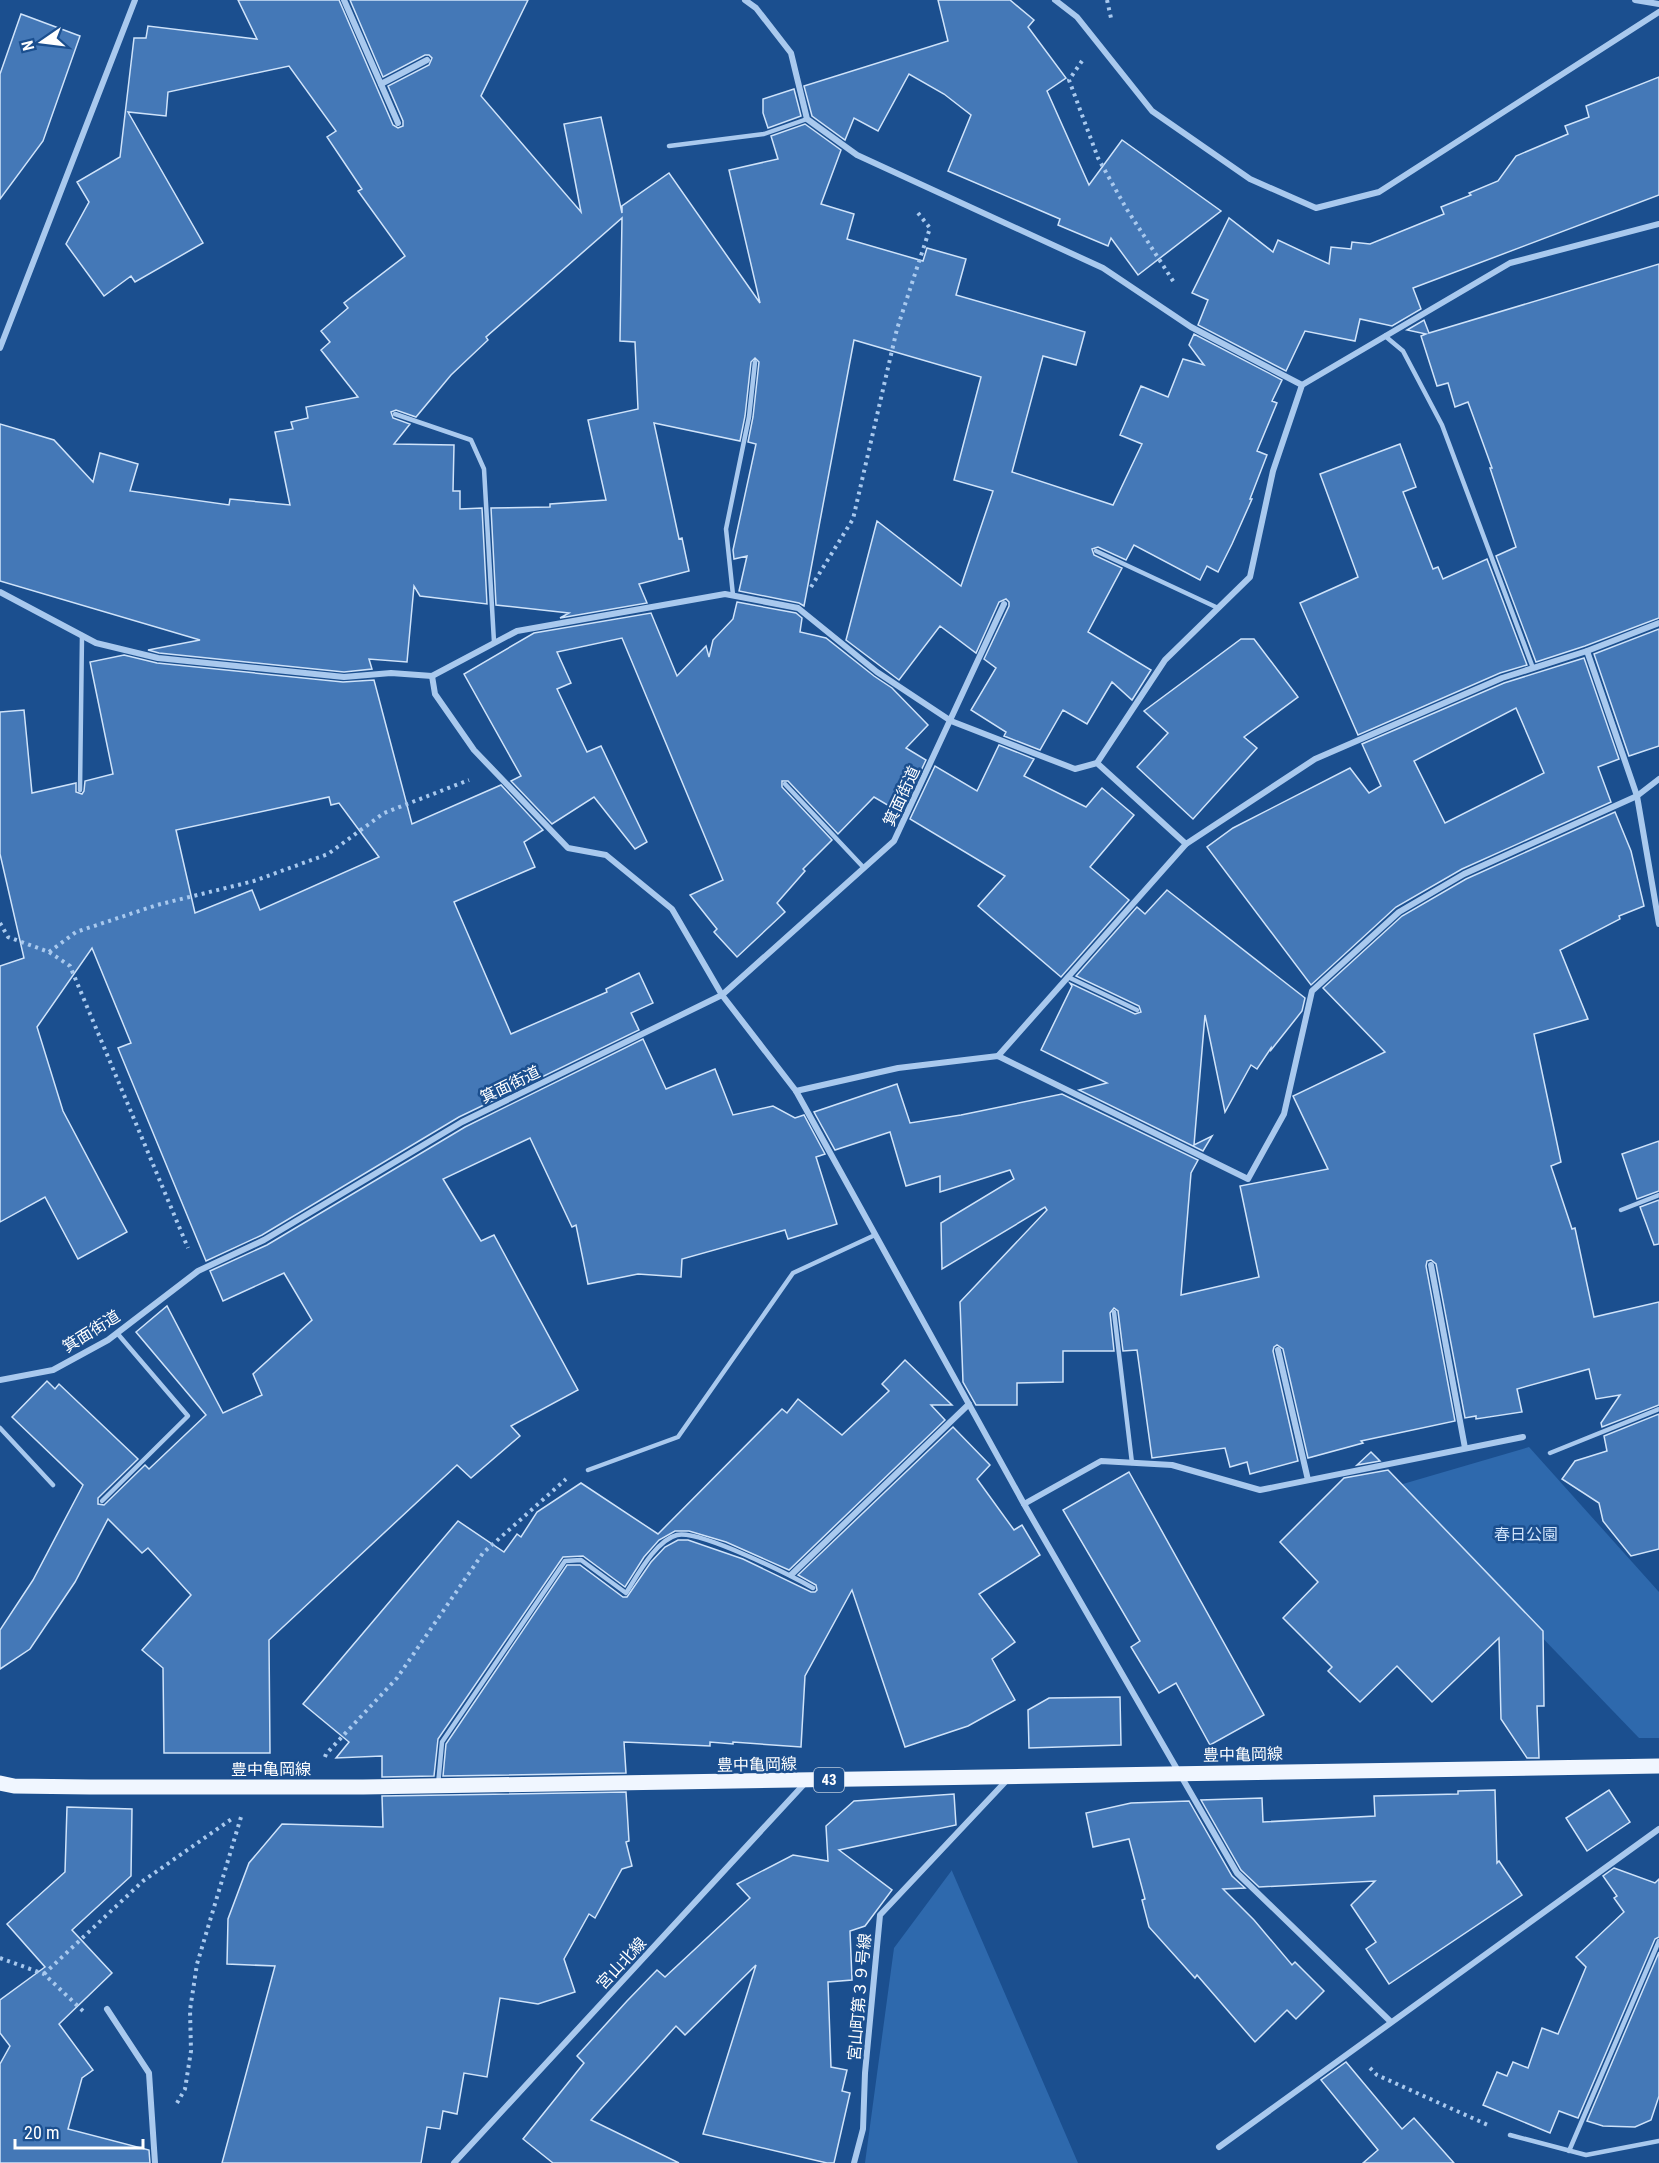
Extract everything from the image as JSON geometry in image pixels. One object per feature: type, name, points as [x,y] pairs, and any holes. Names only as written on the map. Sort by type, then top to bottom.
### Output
[{"type":"main road","name":"豊中亀岡線","points":[[0,1783],[14,1786],[90,1787],[322,1787],[1659,1766]]},
{"type":"street","points":[[0,348],[135,0]]},
{"type":"street","points":[[344,0],[398,123]]},
{"type":"street","points":[[745,0],[756,8],[791,53],[807,119],[857,155],[1103,268],[1191,327],[1302,384]]},
{"type":"street","points":[[1055,0],[1077,17],[1152,111],[1250,178],[1316,208],[1379,192],[1659,12]]},
{"type":"street","points":[[1635,0],[1659,4]]},
{"type":"street","points":[[381,84],[427,60]]},
{"type":"street","points":[[0,592],[96,643],[158,658],[344,677],[392,673],[432,676],[517,631],[724,594],[733,595],[798,608],[877,672],[951,720],[1075,769],[1097,763],[1165,660],[1250,577],[1273,471],[1302,384],[1510,263],[1659,224]]},
{"type":"street","name":"箕面街道","points":[[0,1380],[53,1370],[108,1340],[198,1271],[264,1240],[462,1122],[722,995],[894,841],[1004,604]]},
{"type":"street","points":[[998,1056],[1186,844],[1315,759],[1502,678],[1587,651],[1659,623]]},
{"type":"street","points":[[1587,651],[1637,796],[1659,924]]},
{"type":"street","points":[[432,676],[435,694],[474,750],[568,848],[606,855],[672,909],[722,995],[796,1091],[1024,1503],[1237,1873],[1391,2022]]},
{"type":"street","points":[[1097,763],[1186,844]]},
{"type":"street","points":[[796,1091],[898,1068],[998,1056],[1248,1179],[1284,1114],[1312,991],[1399,912],[1464,874],[1637,796],[1659,779]]},
{"type":"street","points":[[1431,1265],[1465,1448]]},
{"type":"street","points":[[1278,1350],[1308,1480]]},
{"type":"street","points":[[791,1575],[969,1404]]},
{"type":"street","points":[[1024,1503],[1101,1461],[1172,1465],[1260,1490],[1523,1437]]},
{"type":"street","name":"宮山町第３９号線","points":[[854,2163],[863,2128],[865,2073],[880,1916],[1011,1777]]},
{"type":"street","name":"宮山北線","points":[[454,2163],[807,1781]]},
{"type":"street","points":[[1219,2147],[1659,1828]]},
{"type":"street","points":[[107,2009],[149,2073],[155,2163]]},
{"type":"lane","points":[[669,146],[764,134],[807,119]]},
{"type":"lane","points":[[1385,336],[1403,351],[1442,425],[1533,668]]},
{"type":"lane","points":[[733,595],[726,530],[749,417],[755,362]]},
{"type":"lane","points":[[395,414],[471,440],[484,469],[494,642]]},
{"type":"lane","points":[[1096,551],[1218,608]]},
{"type":"lane","points":[[80,790],[82,635]]},
{"type":"lane","points":[[785,784],[864,868]]},
{"type":"lane","points":[[1068,977],[1137,1010]]},
{"type":"lane","points":[[1622,1210],[1659,1195]]},
{"type":"lane","points":[[588,1470],[678,1437],[793,1273],[875,1235]]},
{"type":"lane","points":[[1114,1312],[1132,1463]]},
{"type":"lane","points":[[102,1501],[188,1416],[117,1333]]},
{"type":"lane","points":[[1550,1453],[1659,1408]]},
{"type":"lane","points":[[0,1428],[52,1485]]},
{"type":"lane","points":[[438,1785],[442,1742],[565,1561],[581,1560],[626,1593],[656,1548],[677,1535],[702,1538],[791,1575],[813,1588]]},
{"type":"lane","points":[[1569,2151],[1659,1941]]},
{"type":"lane","points":[[1510,2135],[1586,2155],[1659,2141]]},
{"type":"path","points":[[1096,40],[1069,80],[1098,158],[1126,208],[1179,290],[1191,327]]},
{"type":"path","points":[[798,608],[853,519],[897,329],[930,228],[915,209]]},
{"type":"path","points":[[49,952],[76,932],[157,905],[254,881],[328,854],[384,813],[493,770]]},
{"type":"path","points":[[0,922],[8,937],[49,952],[70,966],[198,1271]]},
{"type":"path","points":[[322,1787],[326,1754],[397,1678],[483,1554],[571,1474],[588,1470]]},
{"type":"path","points":[[44,1974],[143,1881],[243,1811],[197,1964],[190,2010],[191,2051],[185,2089],[154,2146]]},
{"type":"path","points":[[0,1958],[44,1974],[82,2011],[107,2009]]},
{"type":"path","points":[[1352,2050],[1377,2075],[1510,2135]]},
{"type":"green space","name":"春日公園","points":[[1529,1447],[1659,1592],[1659,1738],[1639,1738],[1396,1486]]},
{"type":"green space","points":[[952,1870],[1078,2163],[865,2163],[894,1948]]},
{"type":"building","points":[[238,0],[339,0],[393,125],[398,128],[403,126],[403,121],[388,86],[429,65],[432,58],[425,55],[383,77],[350,0],[528,0],[481,96],[581,212],[564,124],[601,117],[622,213],[622,206],[669,173],[760,303],[729,170],[778,159],[771,136],[805,124],[841,150],[821,204],[854,214],[847,239],[923,261],[927,248],[966,259],[956,295],[1085,332],[1076,365],[1043,356],[1012,472],[1113,505],[1142,444],[1120,435],[1141,386],[1168,397],[1183,359],[1204,365],[1189,345],[1194,334],[1282,380],[1272,401],[1277,403],[1257,451],[1267,455],[1250,499],[1252,499],[1218,572],[1207,566],[1200,580],[1134,545],[1126,560],[1098,547],[1092,549],[1094,555],[1122,568],[1088,632],[1151,670],[1132,700],[1112,682],[1087,724],[1063,710],[1040,750],[1004,736],[1006,732],[971,710],[996,668],[984,659],[1009,606],[1006,599],[999,602],[976,653],[940,626],[899,680],[846,640],[877,521],[961,586],[993,491],[954,480],[981,377],[854,340],[804,606],[739,591],[747,556],[734,559],[733,550],[756,444],[748,442],[759,362],[755,358],[751,362],[740,441],[654,423],[679,539],[682,538],[689,571],[639,584],[647,603],[560,618],[569,613],[496,605],[491,508],[550,507],[550,504],[606,500],[588,420],[638,409],[635,342],[620,341],[622,218],[486,337],[488,340],[451,375],[416,417],[396,410],[391,412],[393,418],[410,424],[394,444],[454,445],[453,491],[460,491],[460,509],[482,508],[487,604],[420,596],[414,586],[407,662],[369,659],[372,669],[344,672],[159,653],[148,650],[200,640],[0,581],[0,424],[54,440],[93,482],[100,453],[138,464],[130,491],[229,505],[230,499],[290,505],[275,432],[293,429],[291,422],[308,418],[306,407],[358,397],[321,350],[330,342],[321,331],[348,308],[344,303],[405,256],[358,191],[362,189],[327,137],[336,131],[289,66],[168,92],[166,116],[128,112],[203,243],[135,282],[131,276],[104,296],[66,244],[89,202],[77,182],[120,157],[134,38],[146,38],[148,26],[257,39]]},
{"type":"building","points":[[938,0],[1010,0],[1034,20],[1028,27],[1066,78],[1047,91],[1089,185],[1122,140],[1221,211],[1138,275],[1111,238],[1108,246],[1058,225],[1060,219],[948,171],[971,115],[944,94],[909,74],[878,131],[854,118],[845,140],[812,116],[804,86],[948,41]]},
{"type":"building","points":[[21,14],[80,36],[43,141],[0,199],[0,74]]},
{"type":"building","points":[[1659,77],[1659,195],[1413,288],[1421,309],[1392,326],[1360,319],[1355,341],[1305,331],[1286,371],[1198,325],[1208,300],[1192,293],[1229,218],[1273,252],[1278,240],[1329,264],[1331,247],[1351,249],[1352,242],[1370,244],[1444,214],[1441,207],[1498,181],[1516,156],[1568,134],[1565,126],[1589,117],[1586,106]]},
{"type":"building","points":[[794,89],[801,116],[768,128],[763,113],[763,99]]},
{"type":"building","points":[[1659,264],[1659,618],[1536,662],[1496,556],[1516,547],[1490,468],[1492,468],[1468,402],[1455,407],[1448,383],[1437,386],[1421,336],[1426,334],[1407,330],[1424,320],[1429,333]]},
{"type":"building","points":[[1400,444],[1416,487],[1403,492],[1433,569],[1438,567],[1443,579],[1487,559],[1527,665],[1500,673],[1358,735],[1300,603],[1358,577],[1320,474]]},
{"type":"building","points":[[737,602],[796,613],[802,618],[800,632],[826,638],[892,688],[928,725],[906,748],[926,760],[901,813],[874,797],[838,834],[788,781],[782,781],[782,787],[832,840],[803,869],[805,871],[777,903],[785,912],[737,957],[714,932],[717,929],[690,895],[723,880],[622,638],[557,652],[571,683],[557,689],[587,752],[601,746],[647,842],[635,849],[594,797],[552,824],[511,781],[521,776],[464,674],[534,633],[651,613],[677,676],[706,646],[709,657],[713,640],[733,619]]},
{"type":"building","points":[[1659,629],[1659,746],[1629,756],[1594,654]]},
{"type":"building","points":[[1241,639],[1254,639],[1298,697],[1244,737],[1257,748],[1193,819],[1137,767],[1168,733],[1144,711]]},
{"type":"building","points":[[124,655],[157,663],[343,682],[374,680],[412,824],[501,785],[543,830],[524,842],[535,867],[454,902],[511,1034],[607,992],[606,989],[639,973],[653,1003],[631,1013],[639,1030],[459,1117],[262,1235],[206,1261],[118,1048],[131,1043],[92,948],[37,1027],[63,1111],[127,1232],[78,1259],[45,1197],[0,1222],[0,966],[24,958],[0,854],[0,712],[24,710],[32,793],[76,783],[76,792],[82,794],[85,781],[113,774],[90,662]],"holes":[[[329,797],[331,805],[339,803],[379,857],[260,910],[252,890],[195,913],[176,830]]]},
{"type":"building","points":[[1584,658],[1619,759],[1598,767],[1611,802],[1462,869],[1396,907],[1311,985],[1207,847],[1233,828],[1350,768],[1369,793],[1381,786],[1362,744],[1504,683]],"holes":[[[1516,708],[1544,773],[1445,823],[1414,761]]]},
{"type":"building","points":[[999,745],[1034,759],[1024,776],[1086,807],[1102,788],[1134,815],[1090,867],[1129,900],[1061,977],[978,906],[1005,876],[910,819],[935,766],[977,791]]},
{"type":"building","points":[[1615,812],[1631,851],[1644,906],[1619,916],[1620,919],[1560,950],[1588,1019],[1534,1034],[1561,1162],[1551,1166],[1572,1229],[1575,1228],[1594,1317],[1659,1302],[1659,1405],[1602,1427],[1601,1423],[1620,1395],[1596,1399],[1589,1369],[1517,1389],[1522,1412],[1476,1419],[1476,1416],[1465,1418],[1436,1264],[1431,1260],[1427,1261],[1426,1266],[1455,1421],[1361,1441],[1363,1443],[1308,1458],[1283,1349],[1277,1345],[1273,1351],[1298,1461],[1250,1474],[1247,1462],[1230,1467],[1225,1448],[1152,1458],[1137,1350],[1123,1351],[1118,1311],[1114,1308],[1110,1313],[1114,1351],[1063,1351],[1063,1382],[1017,1383],[1017,1405],[976,1405],[963,1382],[960,1302],[1047,1210],[1045,1207],[942,1269],[941,1223],[1014,1179],[1010,1170],[940,1192],[940,1176],[906,1186],[890,1132],[835,1150],[814,1112],[897,1084],[910,1123],[1062,1094],[1198,1160],[1191,1173],[1181,1295],[1259,1277],[1240,1186],[1328,1169],[1293,1096],[1385,1052],[1323,988],[1402,916],[1466,879]]},
{"type":"building","points":[[1167,890],[1305,998],[1302,1011],[1271,1050],[1271,1048],[1257,1069],[1251,1065],[1225,1112],[1205,1015],[1194,1145],[1212,1136],[1203,1151],[1079,1090],[1107,1083],[1041,1050],[1072,986],[1070,983],[1135,1014],[1141,1012],[1139,1006],[1076,976],[1137,907],[1145,914]]},
{"type":"building","points":[[643,1039],[666,1089],[715,1069],[733,1115],[773,1106],[795,1118],[804,1115],[825,1154],[816,1157],[837,1224],[788,1239],[785,1230],[682,1259],[681,1277],[638,1274],[588,1284],[576,1225],[572,1227],[530,1138],[443,1179],[481,1241],[494,1235],[578,1390],[511,1426],[520,1436],[471,1478],[457,1465],[269,1640],[270,1753],[164,1753],[163,1668],[142,1650],[191,1595],[148,1548],[142,1553],[108,1519],[75,1582],[30,1649],[0,1669],[0,1630],[33,1580],[83,1485],[12,1417],[47,1381],[55,1389],[59,1384],[138,1459],[98,1498],[98,1504],[104,1505],[145,1465],[149,1469],[206,1415],[136,1332],[167,1306],[223,1413],[262,1395],[253,1374],[312,1320],[284,1273],[223,1301],[210,1271],[267,1245],[465,1127]]},
{"type":"building","points":[[1659,1141],[1659,1191],[1637,1199],[1622,1154]]},
{"type":"building","points":[[1659,1200],[1659,1244],[1654,1245],[1640,1207]]},
{"type":"building","points":[[905,1360],[952,1405],[931,1405],[945,1420],[789,1570],[726,1542],[689,1531],[675,1531],[659,1540],[644,1557],[625,1587],[583,1556],[563,1557],[438,1739],[434,1776],[382,1777],[382,1756],[336,1758],[349,1742],[303,1704],[458,1521],[504,1552],[517,1534],[521,1537],[537,1512],[581,1483],[658,1534],[782,1409],[787,1413],[798,1399],[842,1435],[889,1391],[882,1384]]},
{"type":"building","points":[[1659,1414],[1659,1549],[1631,1556],[1603,1521],[1599,1503],[1562,1479],[1575,1461],[1607,1451],[1604,1436]]},
{"type":"building","points":[[953,1427],[990,1465],[977,1479],[1014,1530],[1022,1525],[1040,1555],[979,1594],[1015,1642],[992,1659],[1015,1700],[968,1726],[905,1747],[852,1590],[805,1676],[801,1747],[733,1742],[733,1744],[710,1742],[710,1746],[624,1742],[626,1773],[443,1776],[446,1744],[567,1565],[580,1565],[623,1597],[627,1597],[651,1562],[665,1547],[678,1540],[688,1540],[743,1559],[815,1592],[816,1585],[798,1575]]},
{"type":"building","points":[[1371,1452],[1380,1461],[1357,1465]]},
{"type":"building","points":[[1388,1470],[1543,1631],[1544,1706],[1537,1706],[1539,1758],[1527,1758],[1501,1719],[1499,1638],[1432,1702],[1397,1666],[1360,1702],[1328,1671],[1332,1667],[1283,1618],[1318,1582],[1280,1542],[1344,1478]]},
{"type":"building","points":[[1129,1472],[1264,1715],[1210,1745],[1176,1683],[1159,1693],[1131,1647],[1140,1641],[1063,1510]]},
{"type":"building","points":[[1120,1697],[1121,1745],[1029,1748],[1028,1710],[1049,1698]]},
{"type":"building","points":[[1495,1790],[1497,1863],[1499,1861],[1522,1895],[1389,1984],[1366,1949],[1376,1942],[1351,1905],[1375,1881],[1259,1887],[1241,1870],[1201,1800],[1262,1798],[1263,1822],[1375,1816],[1374,1796],[1458,1794],[1458,1791]]},
{"type":"building","points":[[1609,1790],[1630,1822],[1587,1851],[1566,1818]]},
{"type":"building","points":[[626,1792],[629,1841],[626,1842],[632,1866],[622,1869],[595,1918],[589,1914],[564,1959],[575,1992],[538,2004],[500,1998],[487,2077],[464,2073],[457,2114],[443,2111],[440,2129],[427,2127],[421,2163],[222,2163],[275,1966],[227,1964],[228,1919],[249,1863],[282,1824],[383,1827],[382,1796]]},
{"type":"building","points":[[954,1794],[956,1825],[839,1850],[892,1890],[865,1926],[850,1931],[852,1980],[828,1982],[831,2067],[847,2070],[842,2091],[850,2093],[834,2163],[703,2134],[756,1965],[685,2035],[676,2026],[591,2120],[679,2163],[553,2163],[523,2139],[584,2063],[577,2056],[627,2001],[657,1970],[665,1977],[750,1898],[737,1884],[793,1855],[828,1861],[826,1826],[854,1801]]},
{"type":"building","points":[[1189,1801],[1232,1876],[1245,1888],[1223,1889],[1254,1920],[1292,1965],[1295,1962],[1324,1991],[1296,2019],[1287,2010],[1255,2042],[1197,1975],[1195,1978],[1149,1927],[1142,1900],[1145,1899],[1129,1839],[1093,1847],[1086,1813],[1131,1803]]},
{"type":"building","points":[[67,1807],[132,1809],[131,1876],[72,1930],[112,1973],[59,2024],[93,2070],[82,2078],[68,2129],[149,2150],[150,2163],[0,2163],[0,2064],[10,2046],[0,2033],[0,2000],[45,1967],[7,1924],[65,1872]]},
{"type":"building","points":[[1614,1868],[1655,1883],[1659,1879],[1659,1937],[1655,1939],[1578,2118],[1559,2111],[1550,2133],[1483,2105],[1497,2072],[1507,2076],[1513,2062],[1528,2068],[1542,2028],[1558,2034],[1586,1967],[1576,1957],[1624,1912],[1614,1898],[1617,1896],[1603,1876]]},
{"type":"building","points":[[1659,1952],[1659,2096],[1651,2120],[1635,2127],[1603,2126],[1587,2121]]},
{"type":"building","points":[[1346,2062],[1402,2129],[1414,2118],[1454,2163],[1363,2163],[1378,2150],[1321,2080]]}]
